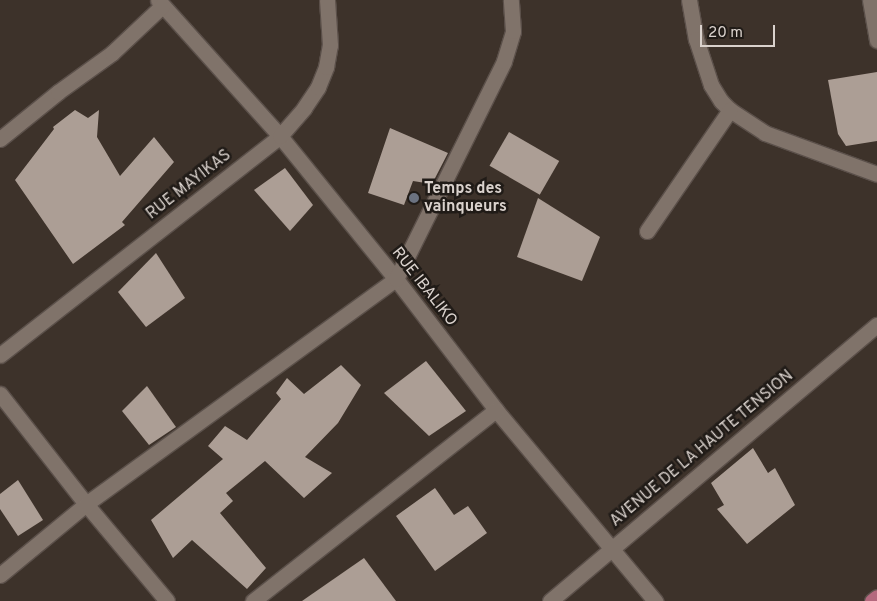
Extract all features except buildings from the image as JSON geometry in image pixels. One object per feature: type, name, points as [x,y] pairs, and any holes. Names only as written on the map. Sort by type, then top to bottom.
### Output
[{"type":"main road","points":[[872,601],[877,597]]},
{"type":"street","name":"RUE MAYIKAS","points":[[0,355],[280,136],[309,101],[318,87],[326,67],[330,45],[327,0]]},
{"type":"street","points":[[0,574],[86,504],[396,279],[504,61],[513,31],[512,0]]},
{"type":"street","points":[[688,0],[696,39],[711,85],[721,101],[730,110],[765,133],[877,174]]},
{"type":"street","points":[[870,0],[877,40]]},
{"type":"street","name":"RUE IBALIKO","points":[[160,3],[280,136],[396,279],[496,410],[613,547],[655,601]]},
{"type":"street","points":[[0,139],[112,52],[160,3]]},
{"type":"street","points":[[647,231],[730,110]]},
{"type":"street","name":"AVENUE DE LA HAUTE TENSION","points":[[550,601],[877,325]]},
{"type":"street","points":[[0,394],[86,504],[167,601]]},
{"type":"street","points":[[253,601],[496,410]]},
{"type":"place","name":"Temps des vainqueurs","points":[[414,198]]}]
